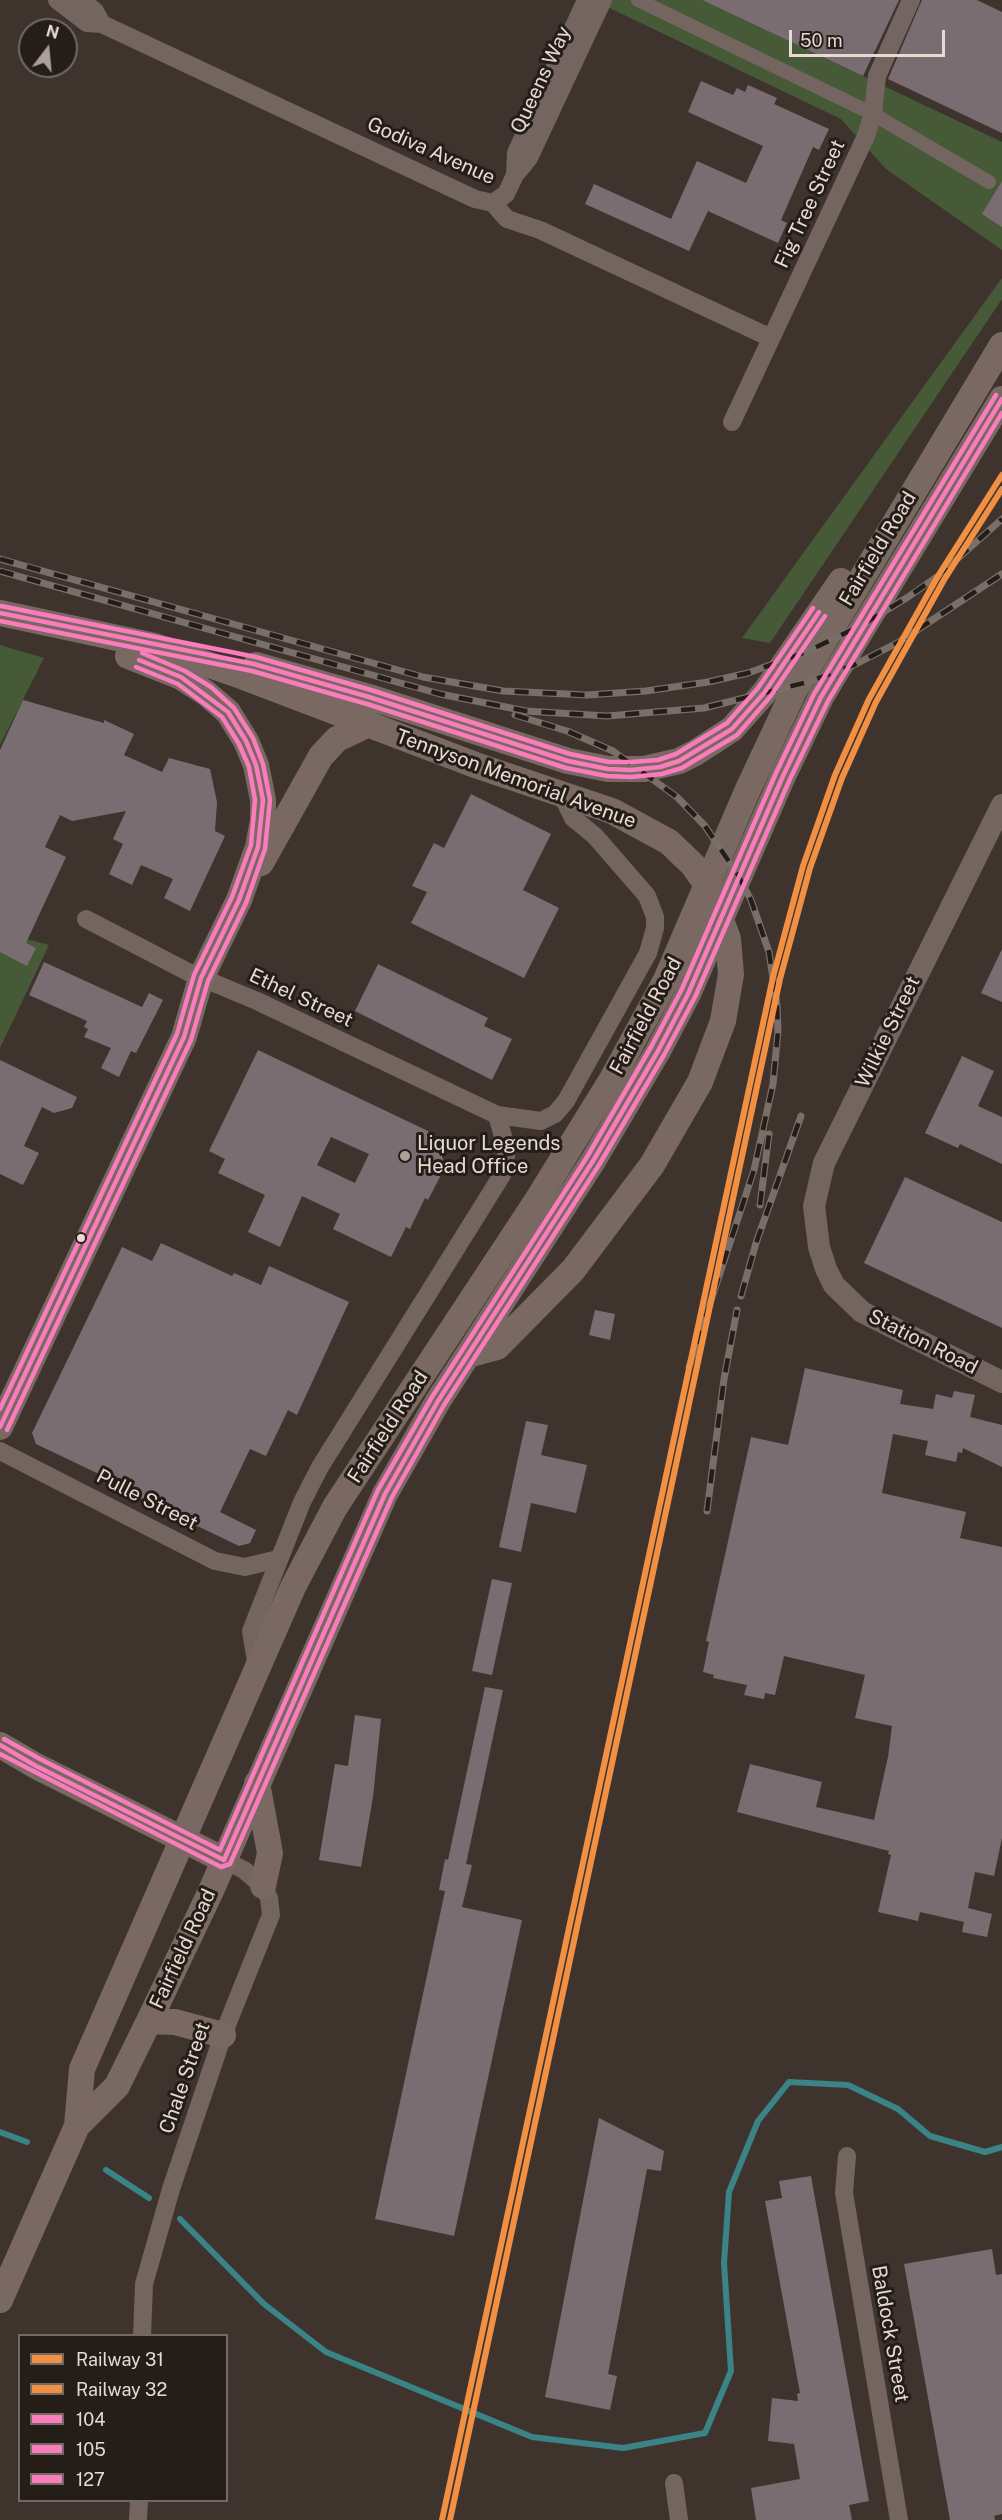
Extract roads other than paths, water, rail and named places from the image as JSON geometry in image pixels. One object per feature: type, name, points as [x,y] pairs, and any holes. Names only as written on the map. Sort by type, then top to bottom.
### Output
[{"type":"main road","name":"Fairfield Road","points":[[0,2300],[77,2126],[82,2069],[293,1587],[335,1507],[586,1123],[639,1032],[690,928],[787,705],[867,566],[1002,345]]},
{"type":"main road","name":"Fairfield Road","points":[[77,2126],[117,2086],[224,1860],[385,1494],[438,1401],[628,1104],[658,1051],[706,955],[821,697],[1002,399]]},
{"type":"main road","points":[[155,646],[254,664],[369,697],[568,761],[608,769],[631,770],[660,767],[679,761],[718,739],[747,715],[838,583],[867,566]]},
{"type":"main road","points":[[5,615],[157,666],[206,693],[228,712],[246,741],[256,765],[263,800],[258,847],[239,900]]},
{"type":"main road","name":"Tennyson Memorial Avenue","points":[[5,615],[155,646],[478,766],[612,811],[669,842],[693,865],[713,898],[728,939],[731,974],[723,1021],[700,1083],[652,1166],[573,1270],[497,1347],[468,1354]]},
{"type":"main road","points":[[0,1427],[184,1037],[201,978],[239,900],[321,756],[337,739],[369,724]]},
{"type":"main road","points":[[0,1745],[36,1766],[224,1860]]},
{"type":"main road","points":[[258,1783],[270,1853],[263,1886]]},
{"type":"main road","points":[[149,2020],[182,2024],[223,2035]]},
{"type":"street","name":"Godiva Avenue","points":[[57,0],[87,23],[102,24],[475,199],[493,203],[507,219],[540,230],[771,338]]},
{"type":"street","name":"Godiva Avenue","points":[[81,0],[95,11],[102,24]]},
{"type":"street","name":"Queens Way","points":[[515,175],[516,153],[586,0]]},
{"type":"street","name":"Queens Way","points":[[493,203],[506,194],[515,175],[529,158],[603,0]]},
{"type":"street","points":[[638,0],[873,114],[989,182]]},
{"type":"street","name":"Fig Tree Street","points":[[732,422],[866,136],[873,114],[878,75],[911,0]]},
{"type":"street","name":"Fairfield Road","points":[[258,1669],[251,1631],[278,1559],[320,1467],[502,1175],[507,1151],[496,1115],[541,1121],[560,1109],[648,953],[655,928],[652,908],[647,896],[595,836],[573,818],[561,793]]},
{"type":"street","name":"Wilkie Street","points":[[826,1269],[819,1247],[814,1206],[824,1163],[1002,805]]},
{"type":"street","name":"Ethel Street","points":[[86,919],[201,978],[257,1001],[496,1115]]},
{"type":"street","name":"Station Road","points":[[826,1269],[834,1285],[862,1312],[1002,1382]]},
{"type":"street","name":"Pulle Street","points":[[0,1451],[215,1561],[245,1567],[278,1559]]},
{"type":"street","points":[[224,1860],[244,1870],[263,1886]]},
{"type":"street","name":"Chale Street","points":[[142,2334],[144,2284],[171,2189],[223,2035],[270,1921],[270,1904],[263,1886]]},
{"type":"street","name":"Baldock Street","points":[[847,2156],[843,2193],[899,2520]]},
{"type":"street","points":[[674,2483],[679,2520]]},
{"type":"street","points":[[138,2520],[139,2502]]},
{"type":"waterway","points":[[180,2219],[264,2304],[326,2352],[532,2437],[623,2448],[705,2433],[731,2371],[724,2263],[729,2192],[758,2121],[789,2082],[848,2085],[898,2109],[930,2136],[985,2152],[1002,2147]]},
{"type":"waterway","points":[[0,2132],[27,2142]]},
{"type":"waterway","points":[[106,2170],[149,2198]]},
{"type":"railway","points":[[0,559],[423,677],[503,691],[587,695],[646,691],[708,682],[748,673],[806,652],[862,625],[908,597],[938,576],[1002,519]]},
{"type":"railway","points":[[0,571],[440,694],[526,711],[607,716],[704,708],[808,682],[854,665],[899,642],[1002,574]]},
{"type":"railway","points":[[515,715],[567,731],[613,751],[677,797],[705,826],[738,875],[751,900],[769,952],[777,1005],[778,1031],[773,1084],[754,1170],[689,1367]]},
{"type":"railway","points":[[741,1296],[756,1243],[801,1116]]},
{"type":"railway","points":[[760,1205],[769,1134]]},
{"type":"railway","points":[[707,1511],[724,1379],[737,1310]]},
{"type":"rail line","name":"31","points":[[442,2520],[773,977],[803,866],[835,775],[869,699],[938,576],[1002,475]]},
{"type":"rail line","name":"32","points":[[450,2520],[780,979],[810,868],[842,778],[876,702],[944,580],[1002,489]]},
{"type":"place","name":"Liquor Legends Head Office","points":[[405,1156]]}]
